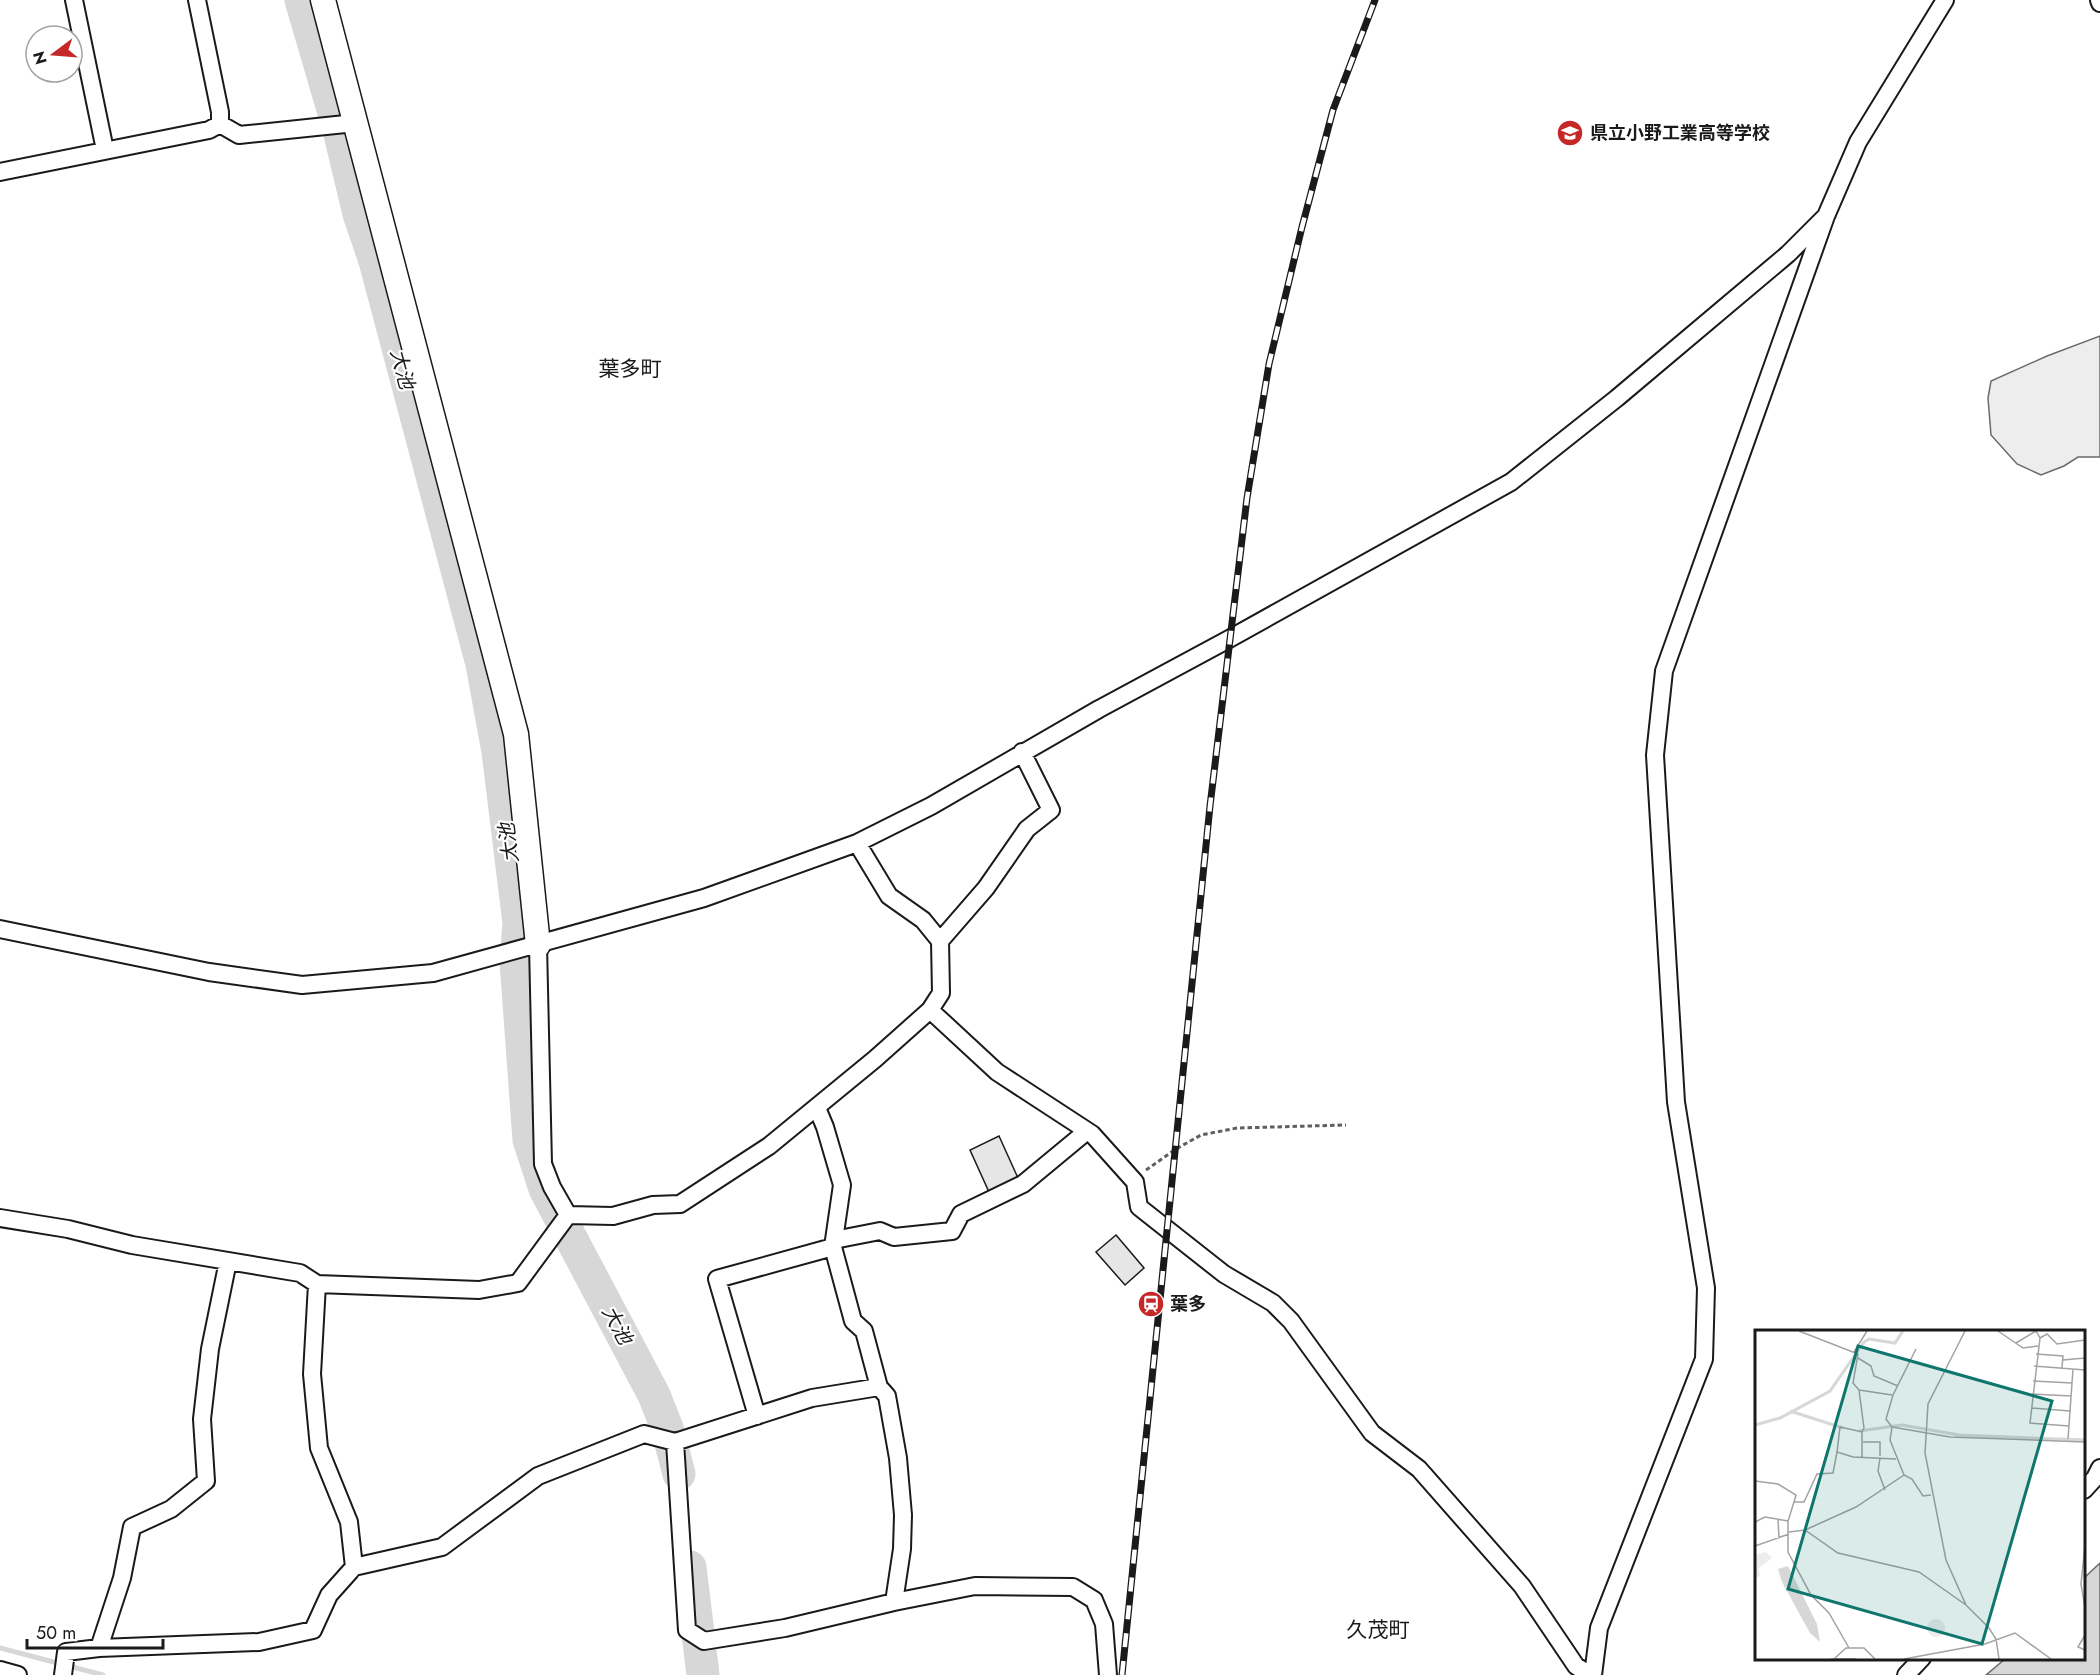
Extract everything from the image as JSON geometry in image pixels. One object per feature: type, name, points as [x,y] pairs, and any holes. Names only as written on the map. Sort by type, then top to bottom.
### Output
[{"type":"street","points":[[74,0],[105,150]]},
{"type":"street","points":[[197,0],[220,112],[220,124]]},
{"type":"street","points":[[323,0],[516,734],[538,945],[543,1164],[552,1187],[568,1215]]},
{"type":"street","points":[[930,1010],[997,1072],[1087,1131],[1135,1182],[1139,1207],[1224,1274],[1273,1304],[1291,1321],[1372,1433],[1419,1468],[1522,1586],[1576,1666],[1591,1675],[1599,1628],[1704,1359],[1706,1288],[1676,1102],[1654,755],[1664,671],[1826,216],[1858,142],[1945,0]]},
{"type":"street","points":[[220,124],[239,135],[355,123]]},
{"type":"street","points":[[0,172],[209,130],[220,124]]},
{"type":"street","points":[[0,929],[209,972],[302,985],[434,973],[704,898],[857,843],[931,806],[1022,752],[1511,482],[1617,398],[1788,255],[1826,216]]},
{"type":"street","points":[[940,941],[986,888],[1027,829],[1051,810],[1022,752]]},
{"type":"street","points":[[568,1215],[613,1216],[653,1205],[680,1204],[769,1146],[817,1108],[930,1010],[940,993],[940,941],[923,920],[890,896],[857,843]]},
{"type":"street","points":[[817,1108],[825,1126],[842,1185],[834,1244],[853,1321],[864,1331],[879,1387],[887,1396],[898,1458],[903,1515],[902,1549],[894,1602]]},
{"type":"street","points":[[757,1416],[717,1279],[880,1231],[894,1237],[952,1232],[961,1214],[1023,1184],[1087,1131]]},
{"type":"street","points":[[0,1218],[68,1229],[132,1245],[300,1273],[317,1284],[479,1290],[518,1284],[568,1215]]},
{"type":"street","points":[[99,1648],[122,1578],[132,1527],[171,1509],[206,1481],[202,1419],[210,1348],[228,1261]]},
{"type":"street","points":[[317,1284],[312,1374],[319,1448],[349,1522],[354,1567]]},
{"type":"street","points":[[63,1675],[66,1652],[99,1648],[259,1642],[312,1630],[329,1596],[354,1567],[442,1547],[538,1476],[644,1434],[675,1442],[812,1398],[879,1387]]},
{"type":"street","points":[[675,1442],[687,1630],[704,1641],[785,1628],[894,1602],[975,1587],[1073,1587],[1094,1600],[1104,1624],[1108,1675]]},
{"type":"street","points":[[2085,1489],[2100,1468]]},
{"type":"street","points":[[1906,1675],[1921,1660]]},
{"type":"street","points":[[0,1670],[18,1675]]},
{"type":"path","points":[[1135,1182],[1150,1166],[1201,1135],[1237,1128],[1346,1125]]},
{"type":"shaded area","points":[[2100,336],[2100,457],[2078,457],[2064,466],[2041,475],[2017,464],[1991,435],[1988,398],[1991,381]]},
{"type":"shaded area","points":[[2100,1563],[2100,1675],[1986,1675],[2004,1660],[2085,1660],[2085,1577]]},
{"type":"building","points":[[999,1136],[1018,1178],[989,1192],[970,1150]]},
{"type":"building","points":[[1116,1235],[1144,1268],[1125,1285],[1096,1252]]},
{"type":"waterway","name":"大池","points":[[301,0],[339,130],[359,214],[375,261],[482,664],[498,752],[519,923],[516,962],[529,1140],[545,1189],[654,1395],[667,1428],[679,1474]]},
{"type":"waterway","name":"大池","points":[[690,1567],[703,1675]]},
{"type":"waterway","points":[[0,1648],[103,1675]]},
{"type":"railway","points":[[1122,1675],[1210,806],[1247,498],[1269,364],[1302,227],[1333,110],[1375,0]]},
{"type":"place","name":"県立小野工業高等学校","points":[[1570,133]]},
{"type":"place","name":"葉多","points":[[1151,1304]]},
{"type":"district","name":"葉多町","points":[[630,369]]},
{"type":"district","name":"久茂町","points":[[1378,1630]]}]
